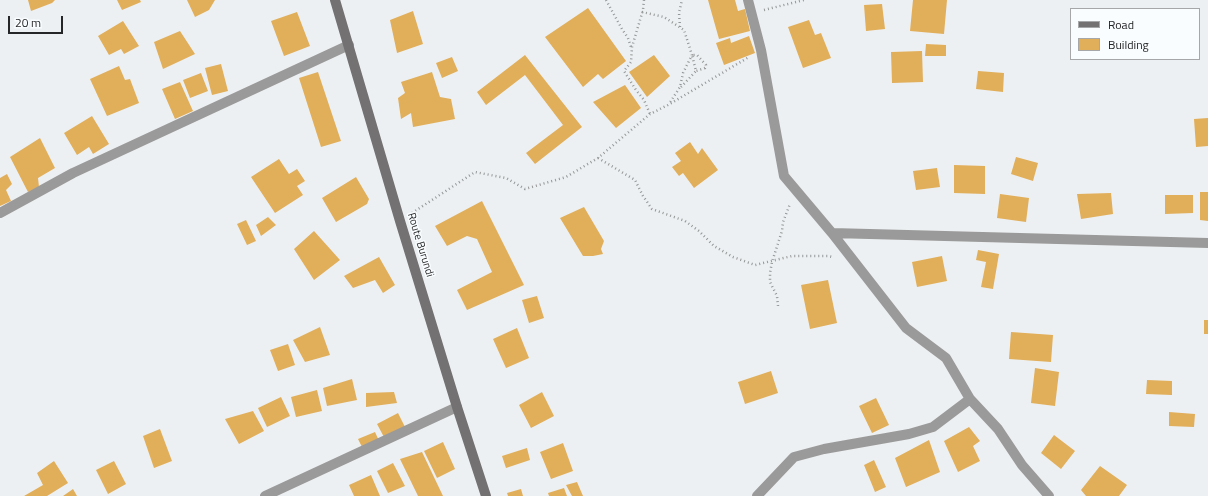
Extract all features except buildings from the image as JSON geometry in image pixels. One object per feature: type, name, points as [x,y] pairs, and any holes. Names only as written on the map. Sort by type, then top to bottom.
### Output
[{"type":"main road","name":"Route Burundi","points":[[335,0],[400,221],[486,496]]},
{"type":"street","points":[[748,0],[761,50],[784,176],[832,233],[906,328],[946,358],[970,399],[998,429],[1022,465],[1049,496]]},
{"type":"street","points":[[0,213],[73,173],[349,45]]},
{"type":"street","points":[[832,233],[1208,243]]},
{"type":"street","points":[[757,496],[794,457],[824,449],[909,434],[933,427],[970,399]]},
{"type":"street","points":[[265,496],[457,407]]},
{"type":"path","points":[[606,0],[628,38],[632,48]]},
{"type":"path","points":[[644,0],[632,48],[631,62],[624,71],[644,100],[650,114]]},
{"type":"path","points":[[680,28],[679,13],[682,0]]},
{"type":"path","points":[[752,13],[804,0]]},
{"type":"path","points":[[642,12],[664,16],[684,30],[696,71]]},
{"type":"path","points":[[400,221],[475,172],[506,178],[525,189],[566,178],[598,158],[650,114],[761,50]]},
{"type":"path","points":[[668,105],[680,87],[696,71],[705,68],[706,65],[697,55],[692,55]]},
{"type":"path","points":[[680,87],[683,73],[692,55]]},
{"type":"path","points":[[598,158],[635,180],[643,196],[652,208],[685,221],[699,231],[714,246],[732,257],[755,265],[792,256],[828,256],[857,265]]},
{"type":"path","points":[[778,306],[777,296],[770,282],[772,262],[782,231],[782,222],[796,190]]}]
